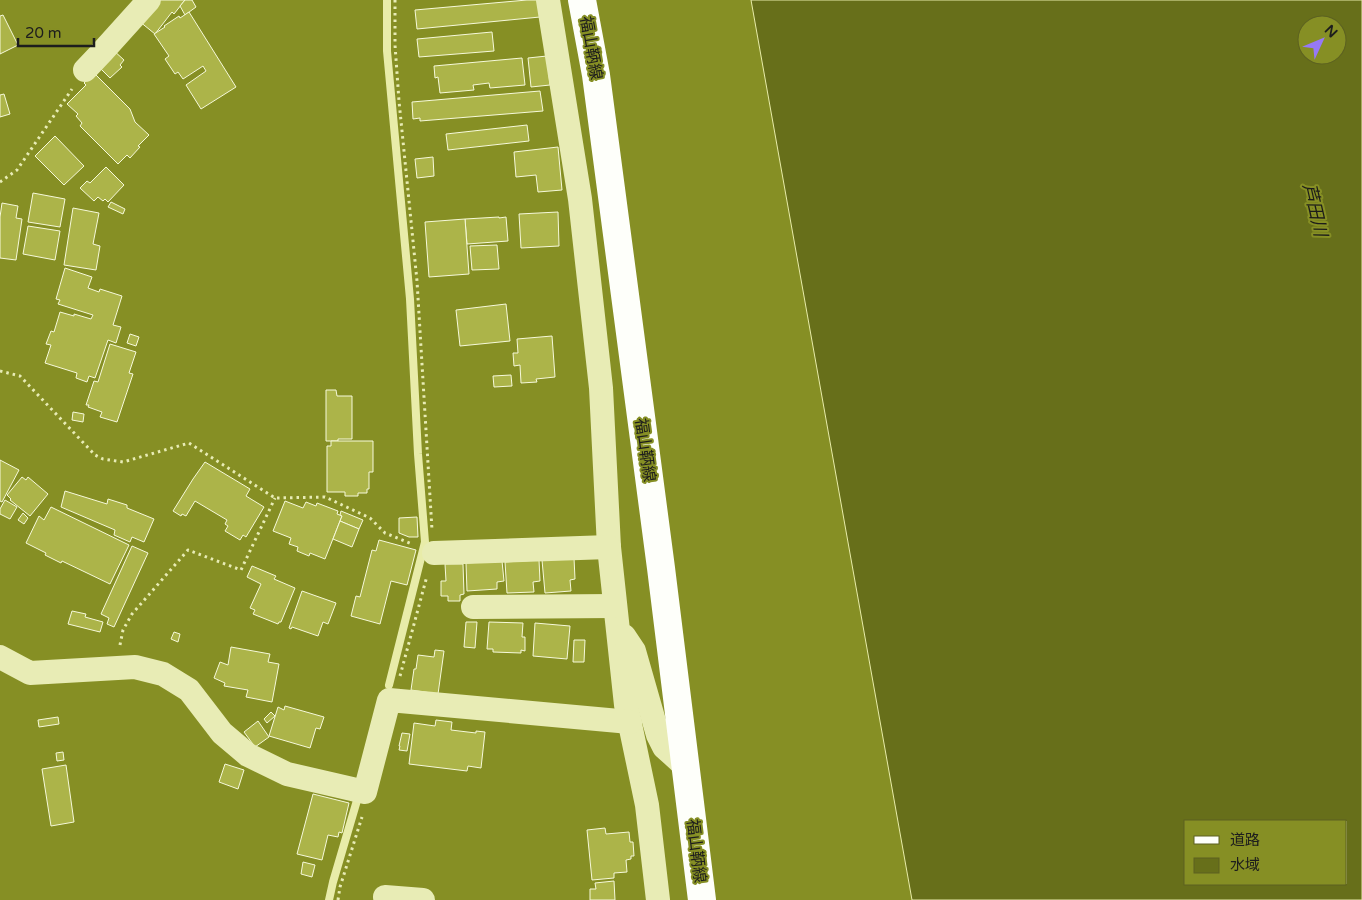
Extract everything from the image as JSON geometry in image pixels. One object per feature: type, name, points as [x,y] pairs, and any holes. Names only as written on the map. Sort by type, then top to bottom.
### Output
[{"type":"main road","name":"福山鞆線","points":[[582,0],[596,75],[661,568],[702,900]]},
{"type":"street","points":[[85,70],[149,0]]},
{"type":"street","points":[[548,0],[580,199],[600,379],[609,547],[626,705],[647,805],[658,900]]},
{"type":"street","points":[[426,550],[609,547]]},
{"type":"street","points":[[473,607],[616,616]]},
{"type":"street","points":[[616,616],[634,651],[658,735],[664,747],[685,766]]},
{"type":"street","points":[[0,657],[30,672],[135,668],[163,674],[189,690],[222,733],[248,755],[287,774],[365,792],[389,700],[630,722]]},
{"type":"street","points":[[385,897],[423,900]]},
{"type":"path","points":[[394,700],[426,550],[417,281],[394,45],[395,0]]},
{"type":"path","points":[[0,182],[17,170],[85,70]]},
{"type":"path","points":[[0,371],[20,376],[95,455],[103,459],[123,462],[189,443],[275,498],[325,497],[370,518],[385,533],[426,550]]},
{"type":"path","points":[[116,668],[123,630],[132,614],[188,550],[240,570],[275,498]]},
{"type":"path","points":[[338,900],[340,887],[365,807],[365,792]]},
{"type":"water","name":"芦田川","points":[[751,0],[1362,0],[1362,900],[912,900]]},
{"type":"building","points":[[156,0],[185,0],[174,14],[172,12],[155,34],[139,21]]},
{"type":"building","points":[[185,0],[192,0],[196,7],[185,15],[180,6]]},
{"type":"building","points":[[539,0],[540,17],[417,29],[415,10]]},
{"type":"building","points":[[189,12],[236,87],[201,109],[186,85],[206,71],[203,66],[183,79],[178,72],[175,74],[165,59],[169,56],[154,34],[179,16],[180,18]]},
{"type":"building","points":[[3,15],[18,45],[0,54],[0,16]]},
{"type":"building","points":[[492,32],[494,51],[419,57],[417,39]]},
{"type":"building","points":[[112,49],[124,60],[120,65],[122,67],[110,78],[96,64]]},
{"type":"building","points":[[547,56],[550,85],[531,87],[528,58]]},
{"type":"building","points":[[522,58],[525,85],[490,88],[489,83],[473,85],[474,90],[440,93],[438,77],[435,78],[434,66]]},
{"type":"building","points":[[94,73],[130,109],[135,122],[149,135],[130,158],[127,155],[118,164],[80,126],[82,123],[76,116],[78,114],[67,104],[86,85],[84,83]]},
{"type":"building","points":[[540,91],[543,111],[420,121],[420,118],[413,119],[412,102]]},
{"type":"building","points":[[4,94],[10,114],[0,117],[0,95]]},
{"type":"building","points":[[527,125],[529,141],[448,150],[446,134]]},
{"type":"building","points":[[55,136],[84,166],[64,185],[35,156]]},
{"type":"building","points":[[558,147],[562,190],[538,192],[536,175],[516,177],[514,152]]},
{"type":"building","points":[[433,157],[434,176],[417,178],[415,159]]},
{"type":"building","points":[[106,167],[124,185],[108,202],[98,197],[94,201],[80,188],[87,181],[90,183]]},
{"type":"building","points":[[33,193],[65,199],[60,227],[28,222]]},
{"type":"building","points":[[111,202],[125,209],[123,214],[108,207]]},
{"type":"building","points":[[2,203],[18,206],[16,218],[22,219],[16,260],[0,258]]},
{"type":"building","points":[[73,208],[99,213],[93,244],[100,246],[96,270],[64,265]]},
{"type":"building","points":[[558,212],[559,246],[521,248],[519,214]]},
{"type":"building","points":[[506,217],[508,241],[467,244],[465,219]]},
{"type":"building","points":[[465,219],[469,274],[429,277],[425,222]]},
{"type":"building","points":[[28,226],[60,231],[55,260],[23,254]]},
{"type":"building","points":[[497,245],[499,269],[472,270],[470,246]]},
{"type":"building","points":[[65,268],[92,277],[88,288],[99,292],[100,289],[122,296],[113,325],[121,327],[116,343],[108,340],[95,378],[89,376],[87,382],[76,378],[77,373],[45,363],[51,345],[46,344],[51,331],[54,332],[60,312],[91,319],[93,315],[58,304],[60,300],[56,299]]},
{"type":"building","points":[[506,304],[510,341],[460,346],[456,310]]},
{"type":"building","points":[[130,334],[139,337],[136,346],[127,343]]},
{"type":"building","points":[[552,336],[555,377],[536,379],[537,382],[521,383],[520,365],[514,366],[513,353],[518,353],[517,339]]},
{"type":"building","points":[[110,344],[136,352],[129,373],[133,374],[117,422],[100,417],[102,412],[86,405],[94,381],[98,382]]},
{"type":"building","points":[[511,375],[512,386],[494,387],[493,376]]},
{"type":"building","points":[[326,390],[336,390],[337,396],[352,396],[352,439],[326,441]]},
{"type":"building","points":[[73,412],[84,414],[83,422],[72,420]]},
{"type":"building","points":[[331,441],[373,441],[373,472],[369,472],[369,489],[367,489],[367,493],[358,493],[358,496],[345,496],[345,492],[327,492],[327,446],[331,446]]},
{"type":"building","points":[[0,460],[19,470],[2,502],[0,501]]},
{"type":"building","points":[[205,462],[250,489],[246,496],[264,507],[246,537],[243,535],[240,540],[225,531],[228,526],[225,524],[227,520],[195,501],[186,516],[182,514],[181,516],[173,511]]},
{"type":"building","points":[[22,477],[26,480],[28,477],[48,494],[30,516],[10,500],[7,495]]},
{"type":"building","points":[[65,491],[107,504],[108,499],[127,505],[127,508],[154,519],[144,542],[132,537],[130,542],[114,535],[115,530],[61,507]]},
{"type":"building","points":[[5,500],[17,507],[10,519],[0,514],[0,509]]},
{"type":"building","points":[[285,501],[303,508],[306,502],[316,506],[317,503],[338,511],[337,514],[342,516],[325,559],[310,553],[309,556],[297,551],[298,547],[289,544],[291,538],[273,531]]},
{"type":"building","points":[[51,507],[129,545],[110,584],[62,561],[61,563],[26,543],[39,516],[44,520]]},
{"type":"building","points":[[341,511],[363,520],[359,529],[340,521]]},
{"type":"building","points":[[23,513],[28,518],[24,524],[18,520]]},
{"type":"building","points":[[417,517],[418,537],[409,537],[399,533],[399,518]]},
{"type":"building","points":[[340,521],[359,529],[352,547],[333,539]]},
{"type":"building","points":[[379,540],[416,550],[407,585],[391,581],[380,624],[351,616],[356,596],[360,597],[372,550],[376,551]]},
{"type":"building","points":[[132,546],[148,553],[114,627],[107,624],[109,618],[101,614]]},
{"type":"building","points":[[574,558],[575,579],[570,580],[571,591],[545,593],[542,560]]},
{"type":"building","points":[[539,560],[540,581],[533,582],[534,592],[507,593],[505,562]]},
{"type":"building","points":[[502,561],[504,581],[497,582],[497,589],[467,591],[466,563]]},
{"type":"building","points":[[445,564],[463,564],[464,594],[460,595],[460,601],[448,601],[448,596],[441,596],[441,581],[446,581]]},
{"type":"building","points":[[252,566],[276,576],[274,579],[295,588],[281,622],[278,624],[253,614],[255,610],[250,608],[261,584],[247,577]]},
{"type":"building","points":[[302,591],[336,603],[328,624],[323,622],[318,636],[292,627],[291,629],[289,628]]},
{"type":"building","points":[[72,611],[86,614],[85,617],[103,622],[100,632],[68,624]]},
{"type":"building","points":[[466,622],[477,622],[475,648],[464,647]]},
{"type":"building","points":[[489,622],[523,623],[522,637],[525,637],[525,651],[521,650],[521,653],[493,652],[493,649],[487,649]]},
{"type":"building","points":[[535,623],[570,626],[567,659],[533,656]]},
{"type":"building","points":[[174,632],[180,634],[178,642],[171,639]]},
{"type":"building","points":[[574,640],[585,640],[584,662],[573,662]]},
{"type":"building","points":[[231,647],[270,654],[268,662],[279,664],[272,702],[246,697],[248,690],[224,686],[225,683],[214,678],[220,662],[228,665]]},
{"type":"building","points":[[435,650],[444,651],[438,694],[411,690],[418,655],[434,657]]},
{"type":"building","points":[[285,706],[324,717],[320,729],[316,728],[310,748],[269,736],[278,707],[284,710]]},
{"type":"building","points":[[271,712],[275,716],[267,723],[264,719]]},
{"type":"building","points":[[58,717],[59,724],[39,727],[38,720]]},
{"type":"building","points":[[436,720],[452,722],[451,730],[476,733],[476,731],[485,732],[481,768],[468,766],[467,771],[409,764],[414,723],[435,726]]},
{"type":"building","points":[[258,721],[269,737],[255,747],[244,732]]},
{"type":"building","points":[[402,733],[410,734],[407,751],[399,750]]},
{"type":"building","points":[[63,752],[64,760],[57,761],[56,753]]},
{"type":"building","points":[[225,764],[244,770],[238,789],[219,782]]},
{"type":"building","points":[[66,765],[74,822],[51,826],[42,769]]},
{"type":"building","points":[[313,794],[349,803],[342,833],[339,832],[338,837],[328,835],[322,860],[297,854]]},
{"type":"building","points":[[605,828],[606,834],[629,832],[630,842],[633,842],[634,856],[626,860],[627,872],[614,873],[614,878],[592,880],[587,830]]},
{"type":"building","points":[[303,862],[315,865],[312,877],[301,874]]},
{"type":"building","points":[[614,881],[615,900],[590,900],[590,889],[596,889],[595,883]]},
{"type":"waterway","points":[[387,0],[387,51],[410,299],[418,454],[425,542],[389,685]]},
{"type":"waterway","points":[[329,900],[358,797]]}]
